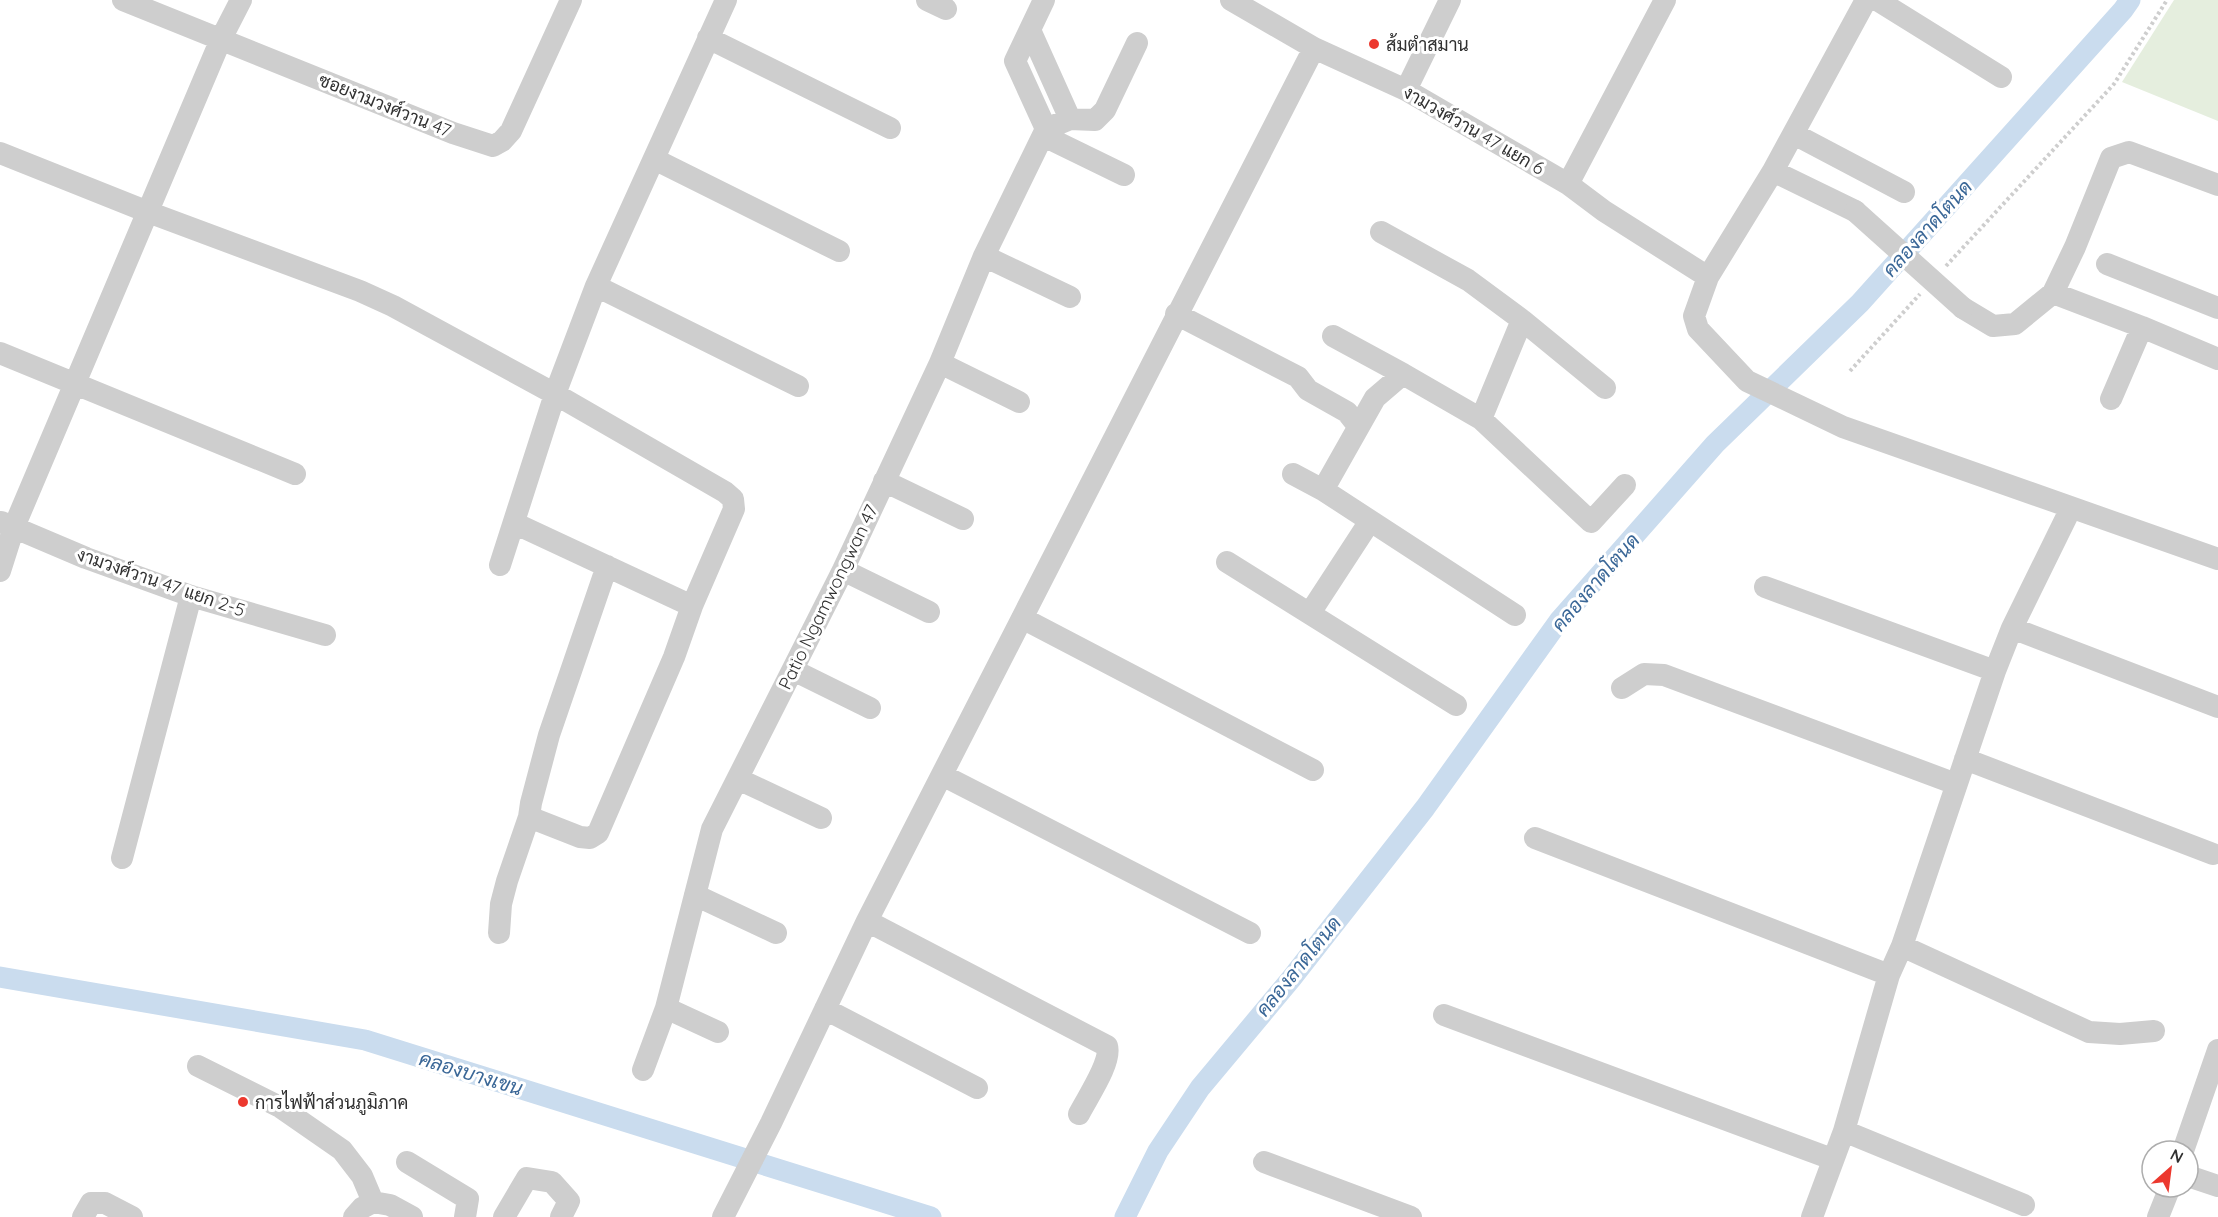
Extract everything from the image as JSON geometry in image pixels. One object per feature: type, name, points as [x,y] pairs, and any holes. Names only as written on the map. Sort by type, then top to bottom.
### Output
[{"type":"street","name":"ซอยงามวงศ์วาน 47","points":[[123,0],[453,133],[492,146],[502,141],[511,131],[571,0]]},
{"type":"street","points":[[0,571],[7,524],[75,385],[221,39],[241,0]]},
{"type":"street","points":[[500,565],[555,394],[596,286],[726,0]]},
{"type":"street","points":[[1044,0],[1015,61],[1045,133],[1124,175]]},
{"type":"street","points":[[1406,90],[1450,0]]},
{"type":"street","points":[[1568,184],[1665,0]]},
{"type":"street","points":[[1866,0],[1773,171],[1708,277],[1694,316],[1698,329],[1746,381],[1843,427],[2218,559]]},
{"type":"street","points":[[1877,0],[2001,77]]},
{"type":"street","name":"งามวงศ์วาน 47 แยก 6","points":[[1239,2],[1314,48],[1406,90],[1568,184],[1604,211],[1708,277]]},
{"type":"street","points":[[1030,30],[1070,118]]},
{"type":"street","points":[[708,38],[890,128]]},
{"type":"street","points":[[1045,133],[1070,118],[1095,120],[1105,110],[1137,43]]},
{"type":"street","points":[[726,1210],[771,1123],[867,921],[1314,48]]},
{"type":"street","name":"Patio Ngamwongwan 47","points":[[643,1070],[666,1008],[712,829],[843,570],[940,363],[984,256],[1045,133]]},
{"type":"street","points":[[1794,134],[1904,192]]},
{"type":"street","points":[[1773,171],[1855,211],[1963,308],[1992,326],[2015,324],[2053,294],[2111,158],[2129,152],[2218,185]]},
{"type":"street","points":[[0,153],[148,212],[360,291],[393,306],[555,394],[725,492],[733,499],[734,509],[674,657],[598,832],[590,838],[580,837],[529,817]]},
{"type":"street","points":[[654,159],[839,251]]},
{"type":"street","points":[[1381,232],[1468,280],[1522,320],[1605,388]]},
{"type":"street","points":[[984,256],[1070,297]]},
{"type":"street","points":[[2107,264],[2218,308]]},
{"type":"street","points":[[596,286],[798,386]]},
{"type":"street","points":[[2053,294],[2142,327],[2218,359]]},
{"type":"street","points":[[1176,314],[1298,377],[1308,390],[1347,412],[1358,426]]},
{"type":"street","points":[[1481,419],[1522,320]]},
{"type":"street","points":[[2111,399],[2142,327]]},
{"type":"street","points":[[1333,336],[1481,419],[1591,522],[1625,485]]},
{"type":"street","points":[[0,353],[295,474]]},
{"type":"street","points":[[940,363],[1019,402]]},
{"type":"street","points":[[1323,489],[1375,398],[1404,374]]},
{"type":"street","points":[[1298,377],[1314,376],[1352,397],[1375,398]]},
{"type":"street","points":[[1293,474],[1323,489],[1515,615]]},
{"type":"street","points":[[884,481],[963,519]]},
{"type":"street","points":[[1812,1217],[1844,1131],[1890,975],[1902,946],[1995,671],[2012,628],[2071,508]]},
{"type":"street","points":[[1310,613],[1370,521]]},
{"type":"street","points":[[514,523],[693,606]]},
{"type":"street","name":"งามวงศ์วาน 47 แยก 2-5","points":[[7,524],[86,558],[191,596],[325,635]]},
{"type":"street","points":[[1227,562],[1456,705]]},
{"type":"street","points":[[500,933],[501,904],[529,817],[549,735],[607,566]]},
{"type":"street","points":[[843,570],[929,612]]},
{"type":"street","points":[[1765,586],[1995,671]]},
{"type":"street","points":[[122,858],[191,596]]},
{"type":"street","points":[[1022,618],[1313,770]]},
{"type":"street","points":[[2012,628],[2218,707]]},
{"type":"street","points":[[793,670],[870,708]]},
{"type":"street","points":[[1622,688],[1644,674],[1664,675],[1956,784]]},
{"type":"street","points":[[1965,759],[2213,854]]},
{"type":"street","points":[[942,775],[1250,933]]},
{"type":"street","points":[[738,779],[821,818]]},
{"type":"street","points":[[1535,838],[1890,975]]},
{"type":"street","points":[[695,895],[776,933]]},
{"type":"street","points":[[867,921],[1107,1046],[1109,1052],[1106,1064],[1079,1114]]},
{"type":"street","points":[[1902,946],[2089,1032],[2120,1034],[2154,1031]]},
{"type":"street","points":[[666,1008],[718,1032]]},
{"type":"street","points":[[825,1009],[977,1088]]},
{"type":"street","points":[[1444,1015],[1832,1160]]},
{"type":"street","points":[[2187,1139],[2218,1050]]},
{"type":"street","points":[[198,1066],[280,1107],[342,1150],[362,1176],[373,1202]]},
{"type":"street","points":[[1844,1131],[2024,1205]]},
{"type":"street","points":[[407,1162],[468,1198],[465,1217]]},
{"type":"street","points":[[1264,1162],[1411,1217]]},
{"type":"street","points":[[504,1217],[527,1178],[552,1182],[569,1201],[561,1217]]},
{"type":"street","points":[[2200,1180],[2218,1186]]},
{"type":"street","points":[[2158,1217],[2165,1199]]},
{"type":"street","points":[[354,1217],[362,1208],[373,1202],[390,1205],[412,1217]]},
{"type":"street","points":[[83,1217],[91,1203],[105,1203],[132,1217]]},
{"type":"path","points":[[1946,266],[2114,84],[2167,0]]},
{"type":"path","points":[[1850,371],[1922,292]]},
{"type":"green space","points":[[2174,0],[2218,0],[2218,121],[2122,82]]},
{"type":"waterway","name":"คลองลาดโตนด","points":[[1125,1217],[1158,1151],[1200,1088],[1291,979],[1425,808],[1559,621],[1715,444],[1860,303],[2130,0]]},
{"type":"waterway","name":"คลองบางเขน","points":[[0,977],[365,1040],[931,1217]]},
{"type":"place","name":"ส้มตำสมาน","points":[[1374,44]]},
{"type":"place","name":"การไฟฟ้าส่วนภูมิภาค","points":[[243,1102]]}]
